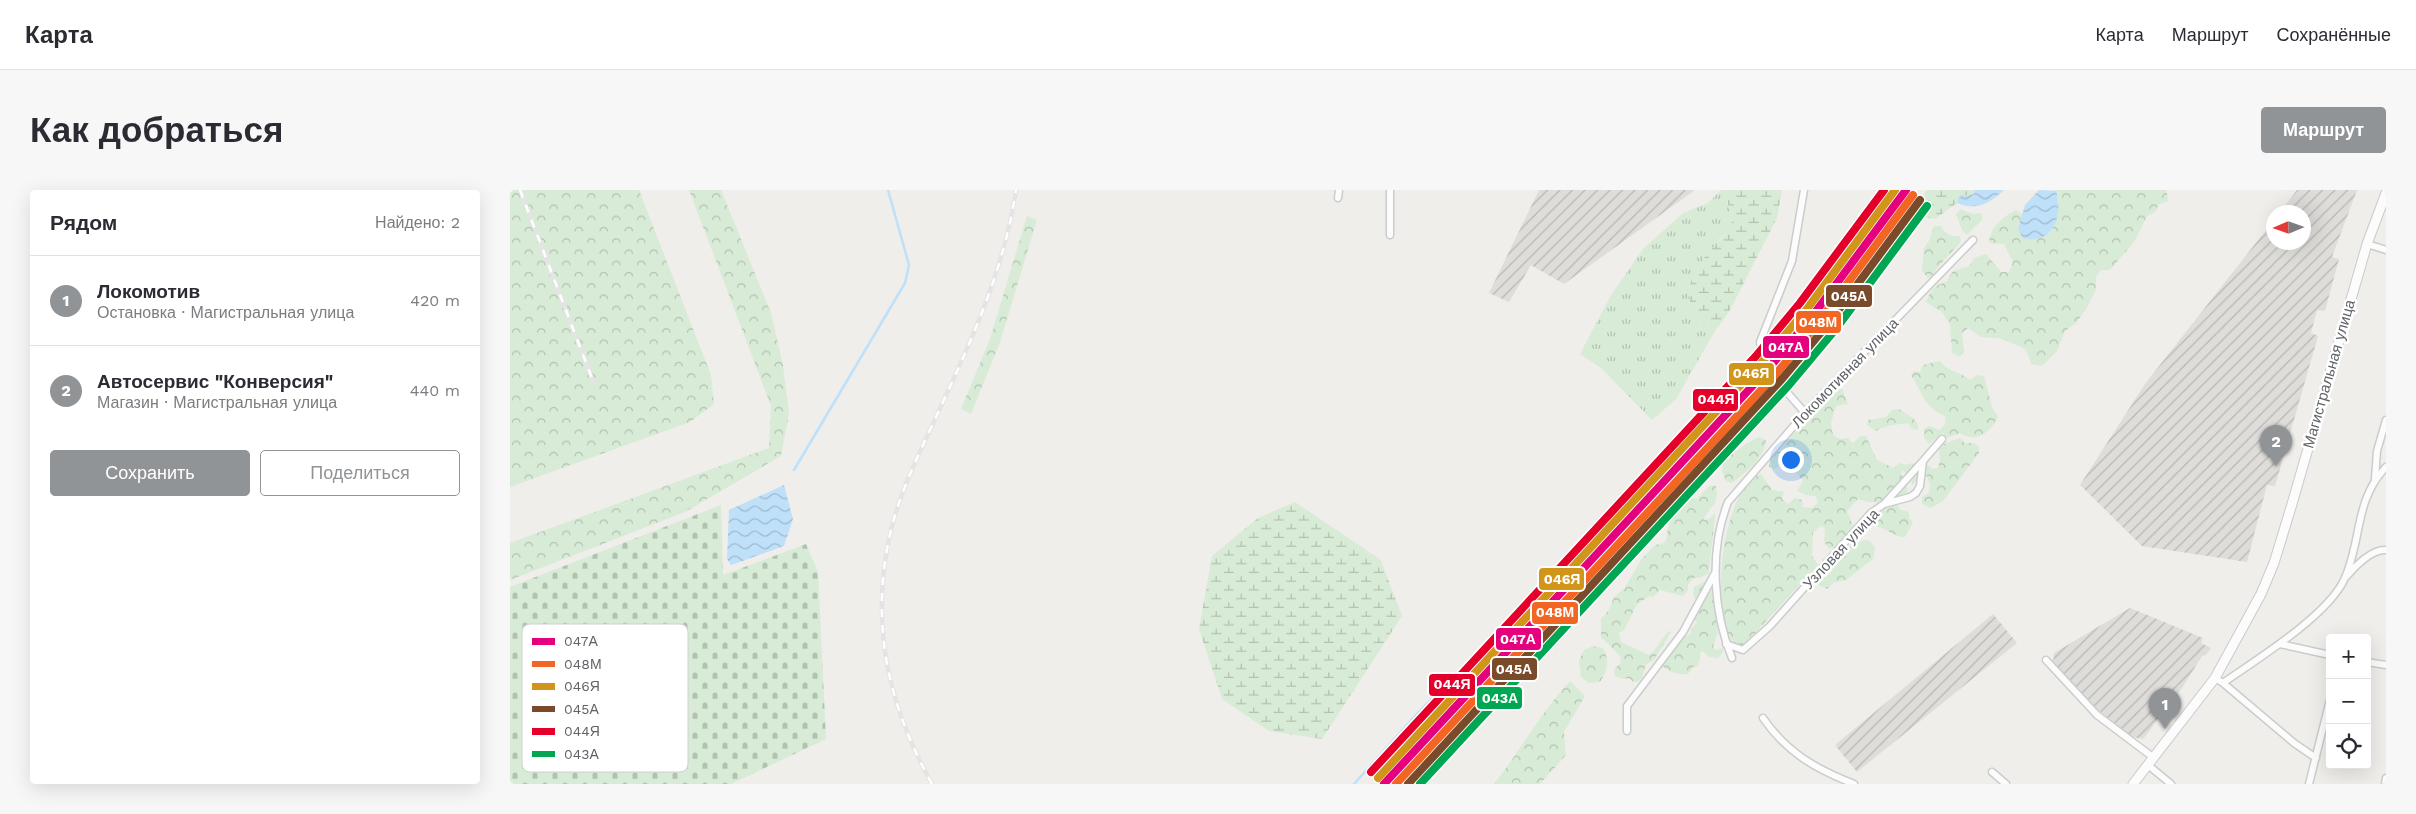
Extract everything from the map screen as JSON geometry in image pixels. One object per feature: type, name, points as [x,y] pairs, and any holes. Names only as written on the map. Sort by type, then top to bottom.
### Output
[{"type":"main road","name":"Магистральная улица","points":[[2133,784],[2219,681],[2274,563],[2367,244],[2386,193]]},
{"type":"street","points":[[1338,198],[1339,190]]},
{"type":"street","points":[[1390,190],[1390,235]]},
{"type":"street","points":[[1804,190],[1792,261],[1760,342],[1761,351],[1768,368],[1805,413]]},
{"type":"street","name":"Локомотивная улица","points":[[1732,658],[1726,644],[1719,614],[1716,572],[1718,542],[1723,514],[1728,502],[1805,413],[1973,240]]},
{"type":"street","points":[[2367,244],[2386,250]]},
{"type":"street","points":[[2376,478],[2377,451],[2386,420]]},
{"type":"street","points":[[1884,504],[1942,439]]},
{"type":"street","name":"Узловая улица","points":[[1726,644],[1743,650],[1750,646],[1871,513],[1884,504],[1910,497],[1916,493],[1920,486],[1923,461]]},
{"type":"street","points":[[2344,580],[2368,492],[2376,478],[2386,467]]},
{"type":"street","points":[[2316,758],[2294,743],[2219,681],[2280,644],[2305,624],[2362,562],[2379,551],[2386,550]]},
{"type":"street","points":[[1627,731],[1627,706],[1683,632],[1716,572]]},
{"type":"street","points":[[2280,644],[2326,654]]},
{"type":"street","points":[[2046,660],[2096,715],[2151,762],[2171,784]]},
{"type":"street","points":[[2371,663],[2386,665]]},
{"type":"street","points":[[2309,784],[2326,717]]},
{"type":"street","points":[[1763,718],[1774,734],[1814,767],[1854,784]]},
{"type":"street","points":[[1992,772],[2006,784]]},
{"type":"street","points":[[2385,784],[2386,778]]},
{"type":"shaded area","points":[[1539,190],[1695,190],[1564,284],[1531,265],[1509,302],[1489,293]]},
{"type":"shaded area","points":[[2297,190],[2357,190],[2332,257],[2339,259],[2325,311],[2317,310],[2311,333],[2318,336],[2275,486],[2267,485],[2247,562],[2142,546],[2080,485],[2145,384],[2266,230],[2266,250],[2311,250],[2311,205],[2285,205]]},
{"type":"shaded area","points":[[2130,608],[2203,638],[2201,643],[2211,648],[2206,655],[2202,656],[2182,688],[2143,739],[2132,737],[2097,709],[2053,662],[2054,653]]},
{"type":"shaded area","points":[[1993,614],[2017,643],[1857,772],[1835,745]]},
{"type":"green space","points":[[510,190],[639,190],[711,375],[714,404],[690,422],[510,487]]},
{"type":"green space","points":[[689,190],[721,190],[771,313],[783,365],[789,414],[781,456],[685,512],[510,580],[510,543],[769,448],[771,406]]},
{"type":"green space","points":[[1721,190],[1725,190],[1733,227],[1719,239],[1694,316],[1715,331],[1676,399],[1652,420],[1601,368],[1580,354],[1611,295],[1643,249],[1683,213],[1708,203]]},
{"type":"green space","points":[[1725,190],[1782,190],[1777,218],[1729,312],[1715,331],[1694,316],[1689,292],[1694,274],[1706,256],[1733,227]]},
{"type":"green space","points":[[1927,190],[1975,190],[1974,194],[1958,197],[1957,203],[1935,219],[1921,217],[1917,204]]},
{"type":"green space","points":[[2055,190],[2166,190],[2169,201],[2159,204],[2155,212],[2147,216],[2134,242],[2110,270],[2101,270],[2096,277],[2096,290],[2086,309],[2076,323],[2065,331],[2057,351],[2042,366],[2032,364],[2025,349],[2003,339],[1981,337],[1968,328],[1962,333],[1964,351],[1960,357],[1952,353],[1950,325],[1942,312],[1926,302],[1931,291],[1936,286],[1946,282],[1953,271],[1969,266],[1974,258],[1986,254],[2001,272],[2009,272],[2013,262],[2004,244],[1989,243],[1992,232],[2002,219],[2016,210],[2023,214],[2018,229],[2050,233],[2059,200]]},
{"type":"green space","points":[[1961,209],[1972,214],[1981,213],[1983,219],[1967,235],[1962,230],[1956,214]]},
{"type":"green space","points":[[1027,216],[1037,220],[1000,342],[971,414],[961,409],[990,339]]},
{"type":"green space","points":[[1934,226],[1941,226],[1946,233],[1960,236],[1961,242],[1936,269],[1934,274],[1928,278],[1922,271],[1924,248],[1929,241]]},
{"type":"green space","points":[[1940,361],[1946,367],[1970,380],[1977,375],[1984,376],[1992,407],[1998,417],[1987,432],[1977,437],[1966,436],[1960,433],[1947,438],[1943,433],[1929,444],[1924,437],[1924,429],[1929,426],[1940,430],[1946,423],[1945,416],[1928,404],[1911,375],[1914,371],[1920,372],[1923,365]]},
{"type":"green space","points":[[1833,389],[1842,389],[1848,404],[1836,406],[1831,423],[1833,435],[1840,439],[1848,438],[1853,443],[1860,436],[1866,436],[1877,460],[1894,468],[1900,463],[1906,465],[1912,463],[1917,468],[1926,464],[1933,469],[1938,468],[1940,460],[1939,446],[1960,438],[1965,443],[1974,443],[1979,447],[1979,453],[1943,501],[1931,508],[1922,504],[1922,497],[1929,493],[1930,484],[1926,475],[1921,474],[1912,486],[1911,478],[1902,470],[1901,475],[1905,477],[1908,492],[1883,502],[1858,499],[1847,511],[1854,528],[1838,545],[1829,549],[1824,542],[1825,528],[1821,526],[1813,532],[1812,556],[1818,565],[1744,645],[1738,646],[1728,633],[1722,612],[1721,586],[1722,557],[1736,503],[1747,484],[1761,474],[1772,490],[1784,492],[1782,499],[1788,504],[1795,498],[1802,500],[1803,507],[1812,508],[1818,502],[1815,496],[1797,491],[1803,481],[1794,470],[1783,465],[1774,469],[1769,467],[1769,462]]},
{"type":"green space","points":[[1899,409],[1917,422],[1918,430],[1911,428],[1908,423],[1887,426],[1876,431],[1867,425],[1868,420],[1886,417],[1892,410]]},
{"type":"green space","points":[[1759,437],[1766,440],[1765,447],[1758,459],[1732,483],[1726,481],[1722,470],[1726,460],[1737,450]]},
{"type":"green space","points":[[1709,486],[1716,486],[1717,493],[1715,502],[1704,520],[1709,519],[1715,513],[1709,573],[1700,578],[1694,578],[1688,584],[1688,590],[1683,596],[1660,590],[1653,597],[1650,596],[1637,604],[1624,630],[1619,633],[1621,642],[1649,655],[1666,634],[1669,631],[1671,632],[1654,660],[1646,664],[1642,678],[1638,682],[1633,682],[1629,678],[1623,679],[1615,676],[1614,669],[1621,663],[1620,656],[1601,638],[1601,619],[1609,610],[1614,597],[1624,589],[1641,560],[1655,545],[1666,541],[1669,524],[1679,507],[1688,497],[1697,499]]},
{"type":"green space","points":[[1295,502],[1381,560],[1402,616],[1322,739],[1269,731],[1222,699],[1199,629],[1212,556],[1258,518]]},
{"type":"green space","points":[[1895,503],[1901,510],[1909,512],[1909,518],[1913,522],[1905,537],[1900,537],[1876,526],[1864,528],[1863,526],[1876,514]]},
{"type":"green space","points":[[721,505],[723,575],[806,544],[818,572],[826,739],[731,784],[510,784],[510,587]]},
{"type":"green space","points":[[1863,540],[1870,541],[1875,548],[1873,559],[1846,580],[1833,583],[1827,589],[1813,582],[1818,574],[1828,575],[1831,572],[1836,557],[1841,551]]},
{"type":"green space","points":[[1704,582],[1710,583],[1718,632],[1713,647],[1716,650],[1723,648],[1723,652],[1718,658],[1709,657],[1701,651],[1698,666],[1693,667],[1688,674],[1673,672],[1661,664],[1665,654],[1674,651],[1679,639],[1691,634],[1691,629],[1697,623],[1692,616],[1697,602],[1693,595],[1694,587]]},
{"type":"green space","points":[[1593,646],[1603,648],[1607,657],[1607,665],[1600,682],[1589,683],[1581,677],[1579,660],[1584,650]]},
{"type":"green space","points":[[1495,677],[1506,681],[1461,741],[1424,784],[1400,784]]},
{"type":"green space","points":[[1570,681],[1585,696],[1564,732],[1566,755],[1540,784],[1494,784],[1550,705]]},
{"type":"water","points":[[1975,190],[2004,190],[1982,205],[1970,206],[1957,203],[1958,197],[1974,194]]},
{"type":"water","points":[[2039,190],[2056,191],[2058,200],[2057,218],[2049,233],[2033,239],[2023,238],[2018,229],[2025,205]]},
{"type":"water","points":[[784,485],[793,519],[784,546],[731,565],[727,559],[729,510]]},
{"type":"waterway","points":[[794,470],[905,283],[909,265],[888,190]]},
{"type":"waterway","points":[[1354,784],[1416,715],[1501,629]]},
{"type":"railway","points":[[520,190],[593,381]]},
{"type":"railway","points":[[932,784],[917,755],[895,698],[883,638],[883,576],[896,511],[984,306],[1003,249],[1011,220],[1016,190]]},
{"type":"transit line","name":"044Я","points":[[1371,772],[1756,356],[1800,303],[1884,190]]},
{"type":"transit line","name":"046Я","points":[[1378,778],[1762,362],[1807,309],[1895,190]]},
{"type":"transit line","name":"047А","points":[[1384,784],[1769,368],[1814,314],[1906,190]]},
{"type":"transit line","name":"048М","points":[[1396,784],[1776,374],[1821,319],[1913,195]]},
{"type":"transit line","name":"045А","points":[[1408,784],[1782,379],[1828,324],[1920,200]]},
{"type":"transit line","name":"043А","points":[[1420,784],[1789,385],[1835,330],[1927,206]]},
{"type":"place","name":"Автосервис \"Конверсия\"","points":[[2276,466]]},
{"type":"place","name":"Локомотив","points":[[2165,729]]}]
